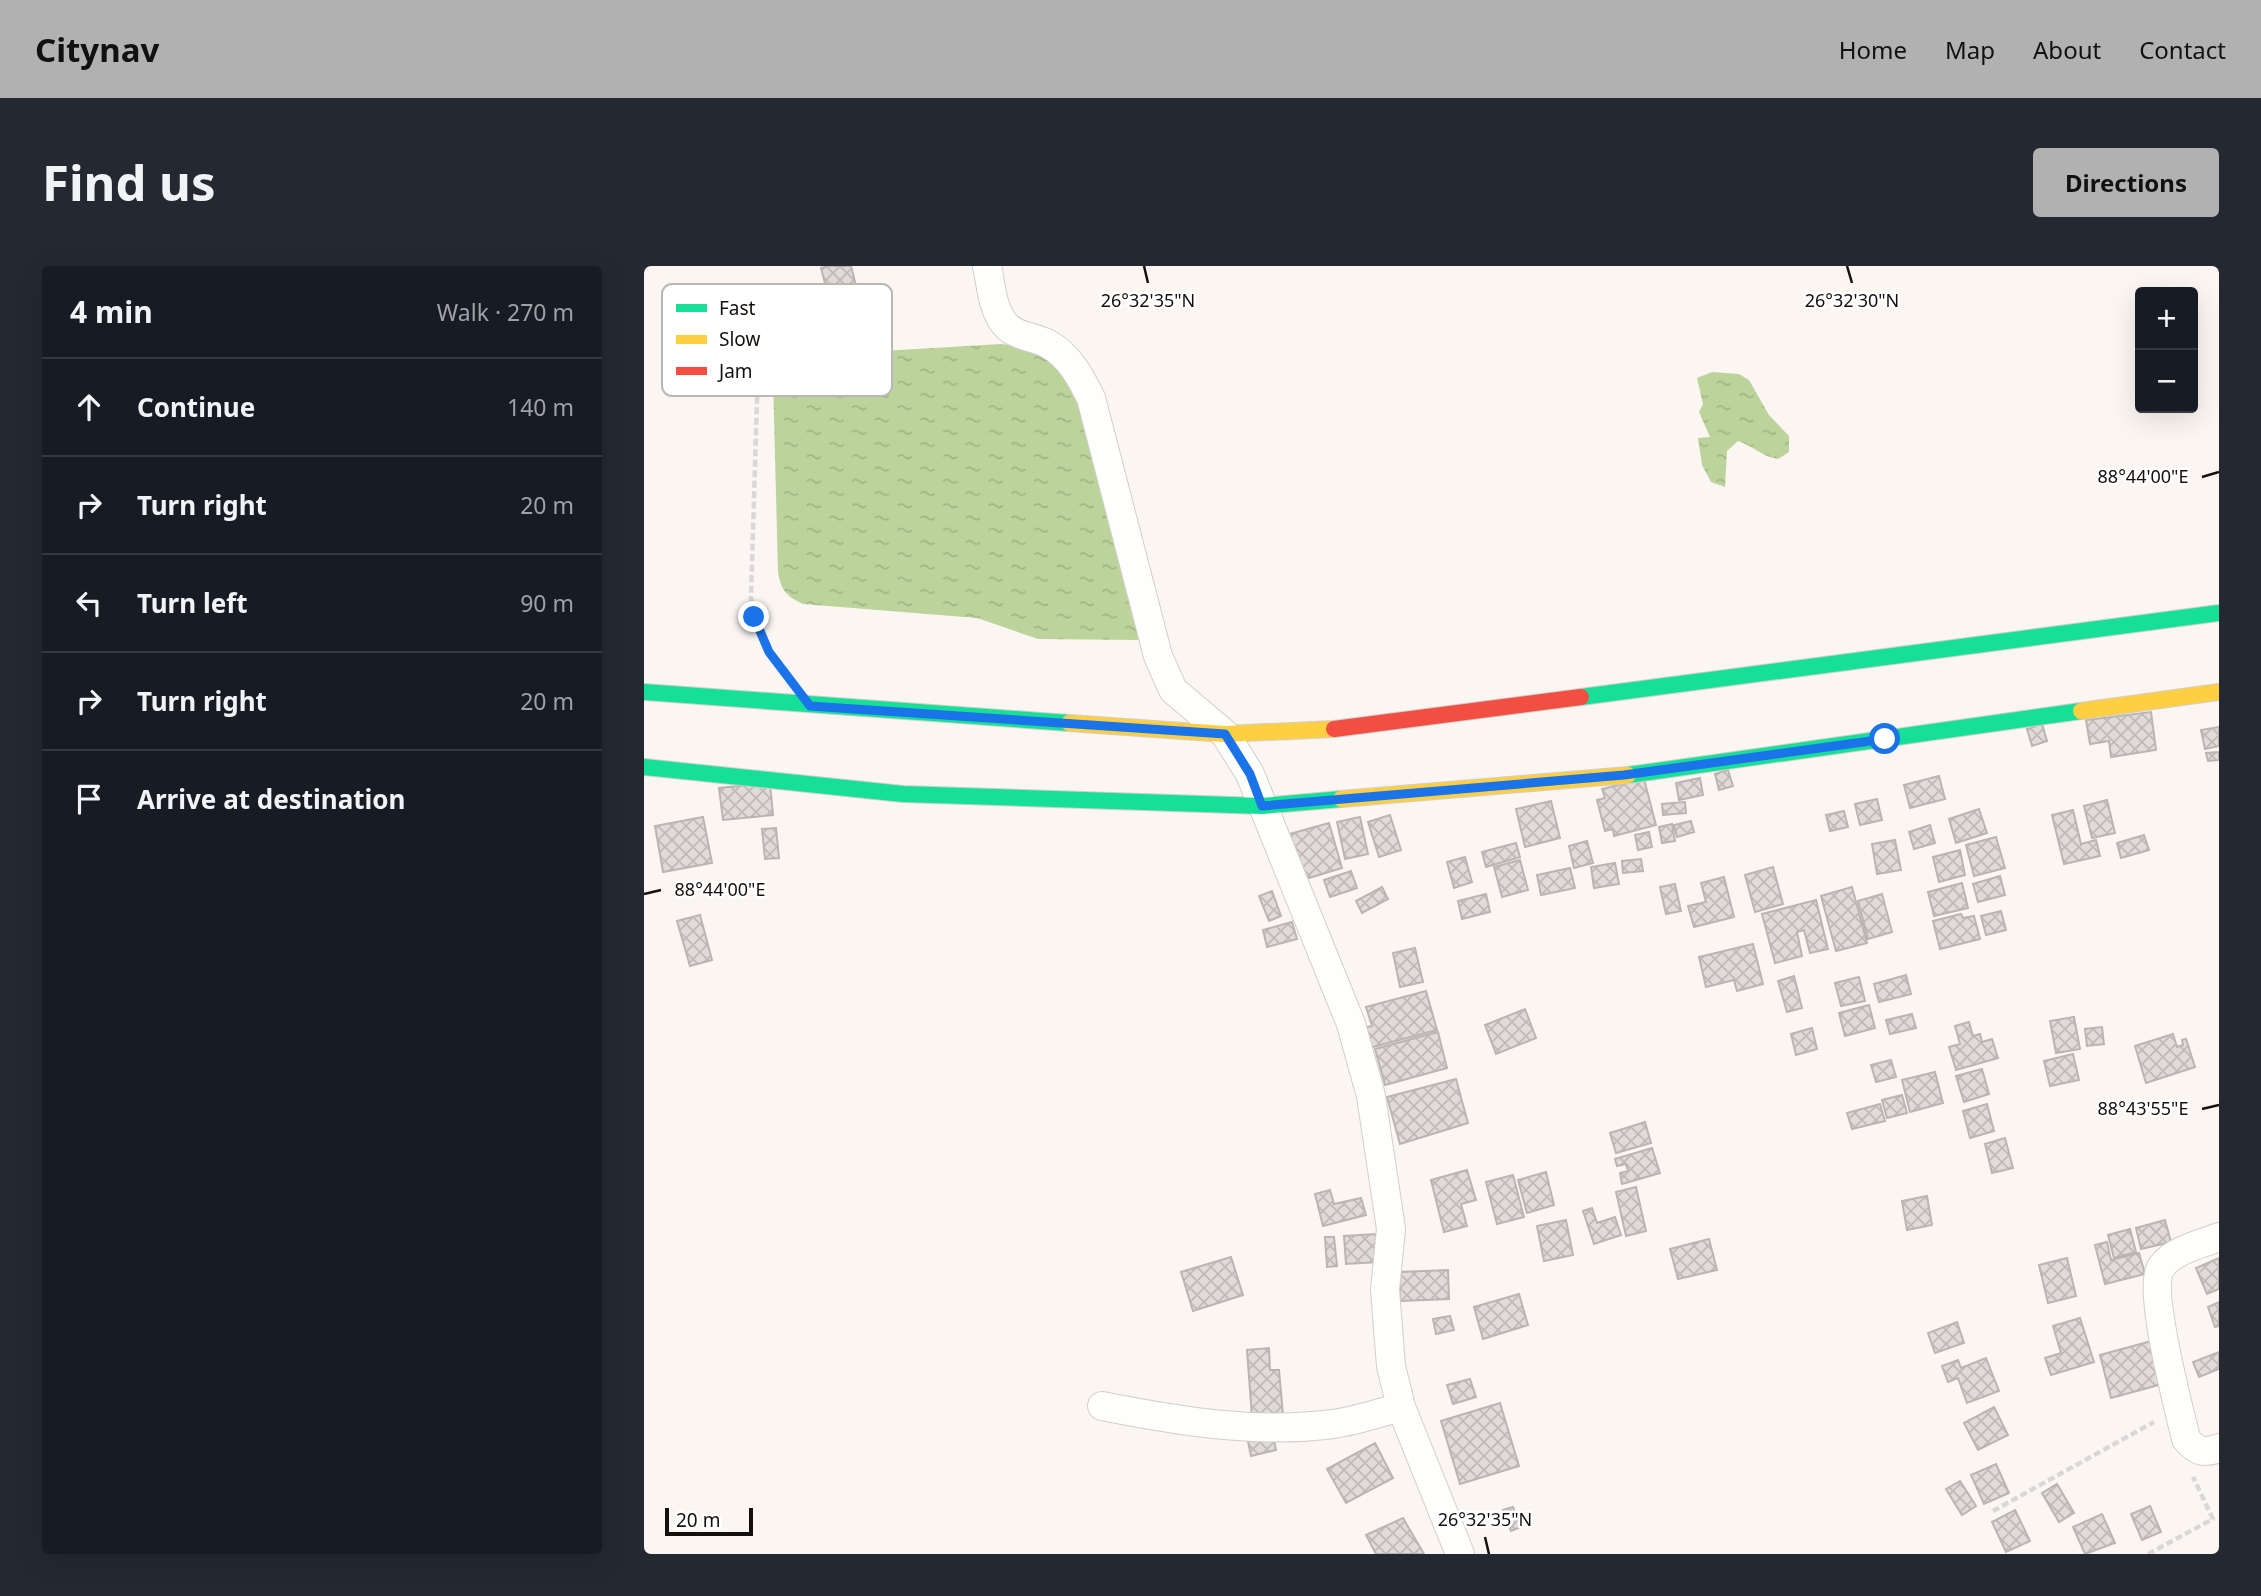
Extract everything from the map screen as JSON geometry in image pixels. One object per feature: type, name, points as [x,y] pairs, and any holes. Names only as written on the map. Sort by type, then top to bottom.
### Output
[{"type":"street","points":[[987,266],[997,309],[1004,325],[1022,336],[1048,343],[1066,358],[1091,398],[1158,656],[1173,690],[1225,734],[1250,774],[1351,1024],[1371,1096],[1391,1229],[1385,1290],[1391,1366],[1401,1407],[1460,1554]]},
{"type":"street","points":[[644,692],[1225,734],[1328,730],[2219,613]]},
{"type":"street","points":[[644,767],[903,794],[1262,806],[1624,775],[2219,692]]},
{"type":"street","points":[[2219,1237],[2169,1258],[2161,1267],[2157,1278],[2160,1313],[2186,1439],[2195,1450],[2206,1452],[2219,1448]]},
{"type":"street","points":[[1102,1406],[1177,1421],[1293,1428],[1336,1424],[1401,1407]]},
{"type":"path","points":[[756,396],[751,598],[754,617],[769,652],[810,706]]},
{"type":"path","points":[[1993,1511],[2179,1408]]},
{"type":"path","points":[[2148,1554],[2213,1519],[2191,1473]]},
{"type":"water","points":[[1001,344],[1044,349],[1072,373],[1140,640],[1038,639],[977,618],[803,604],[788,595],[778,572],[773,396],[892,396],[892,350]]},
{"type":"water","points":[[1712,372],[1739,374],[1749,380],[1769,415],[1789,436],[1789,452],[1778,459],[1738,441],[1727,451],[1725,487],[1711,482],[1702,465],[1698,438],[1710,437],[1699,412],[1703,404],[1697,378]]},
{"type":"building","points":[[851,266],[856,284],[825,284],[821,268]]},
{"type":"building","points":[[2151,712],[2156,750],[2111,757],[2109,741],[2090,744],[2086,720]]},
{"type":"building","points":[[2042,724],[2047,741],[2032,746],[2027,729]]},
{"type":"building","points":[[2219,727],[2219,746],[2205,749],[2201,730]]},
{"type":"building","points":[[2219,752],[2219,760],[2208,761],[2206,753]]},
{"type":"building","points":[[1728,770],[1733,786],[1719,790],[1715,774]]},
{"type":"building","points":[[1939,776],[1945,799],[1910,808],[1904,785]]},
{"type":"building","points":[[1700,778],[1703,795],[1679,800],[1676,783]]},
{"type":"building","points":[[1644,779],[1656,825],[1614,836],[1613,829],[1605,831],[1597,800],[1605,798],[1602,789]]},
{"type":"building","points":[[770,783],[773,815],[723,820],[719,788]]},
{"type":"building","points":[[1877,799],[1882,820],[1860,825],[1855,804]]},
{"type":"building","points":[[2107,800],[2115,833],[2092,838],[2084,806]]},
{"type":"building","points":[[1551,801],[1560,838],[1525,847],[1516,809]]},
{"type":"building","points":[[1685,802],[1686,813],[1663,815],[1662,804]]},
{"type":"building","points":[[1979,809],[1987,833],[1956,843],[1949,819]]},
{"type":"building","points":[[2073,810],[2081,844],[2096,840],[2100,856],[2064,864],[2052,815]]},
{"type":"building","points":[[1844,811],[1848,827],[1830,831],[1826,815]]},
{"type":"building","points":[[1390,815],[1401,850],[1379,857],[1368,822]]},
{"type":"building","points":[[703,817],[712,863],[663,872],[655,826]]},
{"type":"building","points":[[1360,817],[1368,854],[1345,859],[1337,822]]},
{"type":"building","points":[[1691,821],[1694,832],[1677,837],[1674,825]]},
{"type":"building","points":[[1329,823],[1342,868],[1299,881],[1286,835]]},
{"type":"building","points":[[1672,824],[1675,841],[1662,843],[1659,827]]},
{"type":"building","points":[[1930,825],[1935,843],[1914,849],[1909,832]]},
{"type":"building","points":[[776,828],[779,858],[765,859],[762,829]]},
{"type":"building","points":[[1649,832],[1652,847],[1638,850],[1635,835]]},
{"type":"building","points":[[2144,835],[2149,850],[2121,858],[2117,843]]},
{"type":"building","points":[[1996,837],[2005,868],[1974,876],[1966,845]]},
{"type":"building","points":[[1895,840],[1901,870],[1877,874],[1872,844]]},
{"type":"building","points":[[1587,841],[1593,863],[1574,868],[1569,846]]},
{"type":"building","points":[[1516,843],[1520,857],[1486,867],[1482,852]]},
{"type":"building","points":[[1960,850],[1965,875],[1939,882],[1933,857]]},
{"type":"building","points":[[1465,857],[1472,882],[1454,888],[1447,862]]},
{"type":"building","points":[[1641,859],[1643,871],[1623,873],[1622,861]]},
{"type":"building","points":[[1520,860],[1528,890],[1502,897],[1494,867]]},
{"type":"building","points":[[1615,863],[1619,884],[1594,888],[1591,867]]},
{"type":"building","points":[[1773,867],[1783,904],[1755,912],[1745,875]]},
{"type":"building","points":[[1570,868],[1575,888],[1541,895],[1537,875]]},
{"type":"building","points":[[1351,871],[1357,888],[1330,897],[1324,880]]},
{"type":"building","points":[[2000,876],[2005,895],[1978,902],[1973,884]]},
{"type":"building","points":[[1724,877],[1734,917],[1694,927],[1688,906],[1706,902],[1701,883]]},
{"type":"building","points":[[1962,883],[1968,908],[1934,916],[1928,892]]},
{"type":"building","points":[[1675,884],[1681,911],[1666,914],[1660,887]]},
{"type":"building","points":[[1382,887],[1388,899],[1362,913],[1356,901]]},
{"type":"building","points":[[1852,887],[1867,943],[1836,951],[1821,896]]},
{"type":"building","points":[[1272,891],[1281,916],[1269,921],[1259,896]]},
{"type":"building","points":[[1486,894],[1490,912],[1462,919],[1458,901]]},
{"type":"building","points":[[1882,894],[1892,932],[1868,939],[1858,901]]},
{"type":"building","points":[[1816,900],[1828,949],[1810,953],[1804,930],[1797,932],[1802,956],[1775,963],[1762,914]]},
{"type":"building","points":[[2001,911],[2006,930],[1986,935],[1981,916]]},
{"type":"building","points":[[1961,914],[1963,918],[1974,916],[1980,939],[1940,949],[1933,921]]},
{"type":"building","points":[[700,915],[712,960],[690,966],[677,921]]},
{"type":"building","points":[[1292,922],[1297,939],[1267,947],[1263,930]]},
{"type":"building","points":[[1753,944],[1763,984],[1737,991],[1734,980],[1706,987],[1699,957]]},
{"type":"building","points":[[1415,948],[1423,982],[1400,987],[1393,953]]},
{"type":"building","points":[[1906,975],[1911,994],[1879,1002],[1874,984]]},
{"type":"building","points":[[1794,976],[1802,1008],[1787,1012],[1778,981]]},
{"type":"building","points":[[1859,977],[1865,1001],[1841,1006],[1835,983]]},
{"type":"building","points":[[1426,991],[1437,1030],[1369,1048],[1363,1028],[1372,1026],[1366,1007]]},
{"type":"building","points":[[1869,1005],[1875,1028],[1845,1036],[1839,1013]]},
{"type":"building","points":[[1525,1009],[1536,1038],[1496,1054],[1485,1025]]},
{"type":"building","points":[[1912,1014],[1916,1028],[1890,1034],[1886,1020]]},
{"type":"building","points":[[2074,1017],[2080,1049],[2056,1053],[2050,1021]]},
{"type":"building","points":[[1969,1022],[1973,1036],[1980,1034],[1982,1042],[1992,1039],[1998,1058],[1956,1070],[1949,1047],[1960,1044],[1955,1026]]},
{"type":"building","points":[[2102,1027],[2104,1044],[2087,1046],[2085,1029]]},
{"type":"building","points":[[1812,1028],[1817,1049],[1796,1055],[1791,1034]]},
{"type":"building","points":[[1438,1032],[1447,1068],[1385,1085],[1375,1049]]},
{"type":"building","points":[[2173,1034],[2177,1047],[2183,1045],[2182,1040],[2186,1039],[2195,1067],[2146,1083],[2135,1046]]},
{"type":"building","points":[[2073,1054],[2079,1080],[2050,1086],[2044,1061]]},
{"type":"building","points":[[1891,1060],[1896,1077],[1876,1082],[1871,1065]]},
{"type":"building","points":[[1982,1069],[1989,1094],[1964,1102],[1956,1076]]},
{"type":"building","points":[[1935,1072],[1943,1103],[1910,1112],[1902,1080]]},
{"type":"building","points":[[1456,1079],[1468,1123],[1400,1144],[1387,1097]]},
{"type":"building","points":[[1902,1095],[1907,1113],[1887,1118],[1882,1100]]},
{"type":"building","points":[[1880,1104],[1885,1121],[1852,1129],[1847,1113]]},
{"type":"building","points":[[1987,1104],[1994,1131],[1970,1138],[1963,1111]]},
{"type":"building","points":[[1645,1122],[1651,1143],[1616,1153],[1610,1133]]},
{"type":"building","points":[[2005,1138],[2013,1168],[1992,1173],[1985,1144]]},
{"type":"building","points":[[1652,1148],[1660,1173],[1622,1184],[1620,1173],[1628,1171],[1626,1164],[1617,1166],[1615,1159]]},
{"type":"building","points":[[1467,1170],[1476,1200],[1461,1204],[1467,1226],[1444,1232],[1431,1180]]},
{"type":"building","points":[[1546,1172],[1554,1205],[1527,1213],[1518,1180]]},
{"type":"building","points":[[1513,1175],[1524,1217],[1497,1224],[1486,1182]]},
{"type":"building","points":[[1636,1187],[1646,1231],[1626,1236],[1616,1192]]},
{"type":"building","points":[[1330,1190],[1334,1204],[1361,1198],[1366,1215],[1323,1226],[1315,1194]]},
{"type":"building","points":[[1927,1196],[1932,1225],[1907,1230],[1902,1201]]},
{"type":"building","points":[[1592,1208],[1597,1223],[1615,1217],[1621,1235],[1594,1244],[1583,1211]]},
{"type":"building","points":[[1566,1220],[1573,1255],[1544,1261],[1537,1226]]},
{"type":"building","points":[[2165,1220],[2171,1242],[2141,1249],[2136,1228]]},
{"type":"building","points":[[2130,1229],[2136,1252],[2114,1258],[2108,1235]]},
{"type":"building","points":[[1377,1234],[1379,1262],[1346,1264],[1344,1236]]},
{"type":"building","points":[[1325,1237],[1334,1237],[1337,1266],[1327,1267]]},
{"type":"building","points":[[1709,1239],[1717,1270],[1678,1279],[1670,1249]]},
{"type":"building","points":[[2107,1242],[2111,1260],[2139,1253],[2145,1274],[2105,1284],[2095,1245]]},
{"type":"building","points":[[1231,1257],[1243,1295],[1193,1311],[1181,1272]]},
{"type":"building","points":[[2067,1258],[2076,1296],[2048,1303],[2039,1265]]},
{"type":"building","points":[[2219,1258],[2219,1289],[2207,1294],[2196,1268]]},
{"type":"building","points":[[1448,1270],[1449,1299],[1400,1301],[1399,1272]]},
{"type":"building","points":[[1519,1294],[1528,1325],[1483,1339],[1474,1307]]},
{"type":"building","points":[[2219,1302],[2219,1326],[2215,1327],[2208,1307]]},
{"type":"building","points":[[1450,1316],[1454,1330],[1436,1334],[1433,1319]]},
{"type":"building","points":[[2080,1318],[2094,1362],[2051,1375],[2045,1358],[2061,1353],[2053,1326]]},
{"type":"building","points":[[1957,1322],[1964,1343],[1935,1353],[1928,1333]]},
{"type":"building","points":[[2155,1340],[2166,1383],[2111,1398],[2100,1355]]},
{"type":"building","points":[[1269,1348],[1270,1370],[1279,1370],[1283,1415],[1252,1417],[1247,1350]]},
{"type":"building","points":[[2219,1352],[2219,1369],[2199,1377],[2193,1362]]},
{"type":"building","points":[[1986,1358],[1999,1391],[1967,1403],[1958,1378],[1948,1382],[1942,1366],[1958,1360],[1961,1368]]},
{"type":"building","points":[[1470,1379],[1476,1397],[1453,1404],[1447,1385]]},
{"type":"building","points":[[1500,1403],[1519,1466],[1460,1484],[1441,1421]]},
{"type":"building","points":[[1994,1407],[2008,1435],[1978,1450],[1964,1423]]},
{"type":"building","points":[[1272,1431],[1276,1450],[1251,1456],[1247,1437]]},
{"type":"building","points":[[1375,1443],[1393,1478],[1346,1503],[1327,1469]]},
{"type":"building","points":[[1996,1464],[2009,1493],[1984,1504],[1971,1475]]},
{"type":"building","points":[[1960,1481],[1976,1506],[1962,1515],[1946,1489]]},
{"type":"building","points":[[2057,1484],[2074,1513],[2059,1522],[2042,1493]]},
{"type":"building","points":[[2150,1506],[2161,1532],[2142,1540],[2131,1514]]},
{"type":"building","points":[[1513,1507],[1521,1527],[1511,1531],[1503,1510]]},
{"type":"building","points":[[2015,1510],[2030,1541],[2006,1552],[1992,1522]]},
{"type":"building","points":[[2102,1514],[2115,1543],[2085,1554],[2073,1527]]},
{"type":"building","points":[[1403,1518],[1424,1554],[1376,1554],[1366,1535]]},
{"type":"traffic: fast","points":[[1581,697],[2219,613]]},
{"type":"traffic: fast","points":[[644,692],[1069,723]]},
{"type":"traffic: fast","points":[[1628,775],[2081,711]]},
{"type":"traffic: fast","points":[[644,767],[903,794],[1262,806],[1341,799]]},
{"type":"traffic: slow","points":[[2081,711],[2219,692]]},
{"type":"traffic: slow","points":[[1069,723],[1225,734],[1334,729]]},
{"type":"traffic: slow","points":[[1341,799],[1628,775]]},
{"type":"traffic: jam","points":[[1334,729],[1581,697]]},
{"type":"route","points":[[754,617],[769,652],[810,706],[1225,734],[1250,774],[1262,806],[1624,775],[1885,739]]}]
